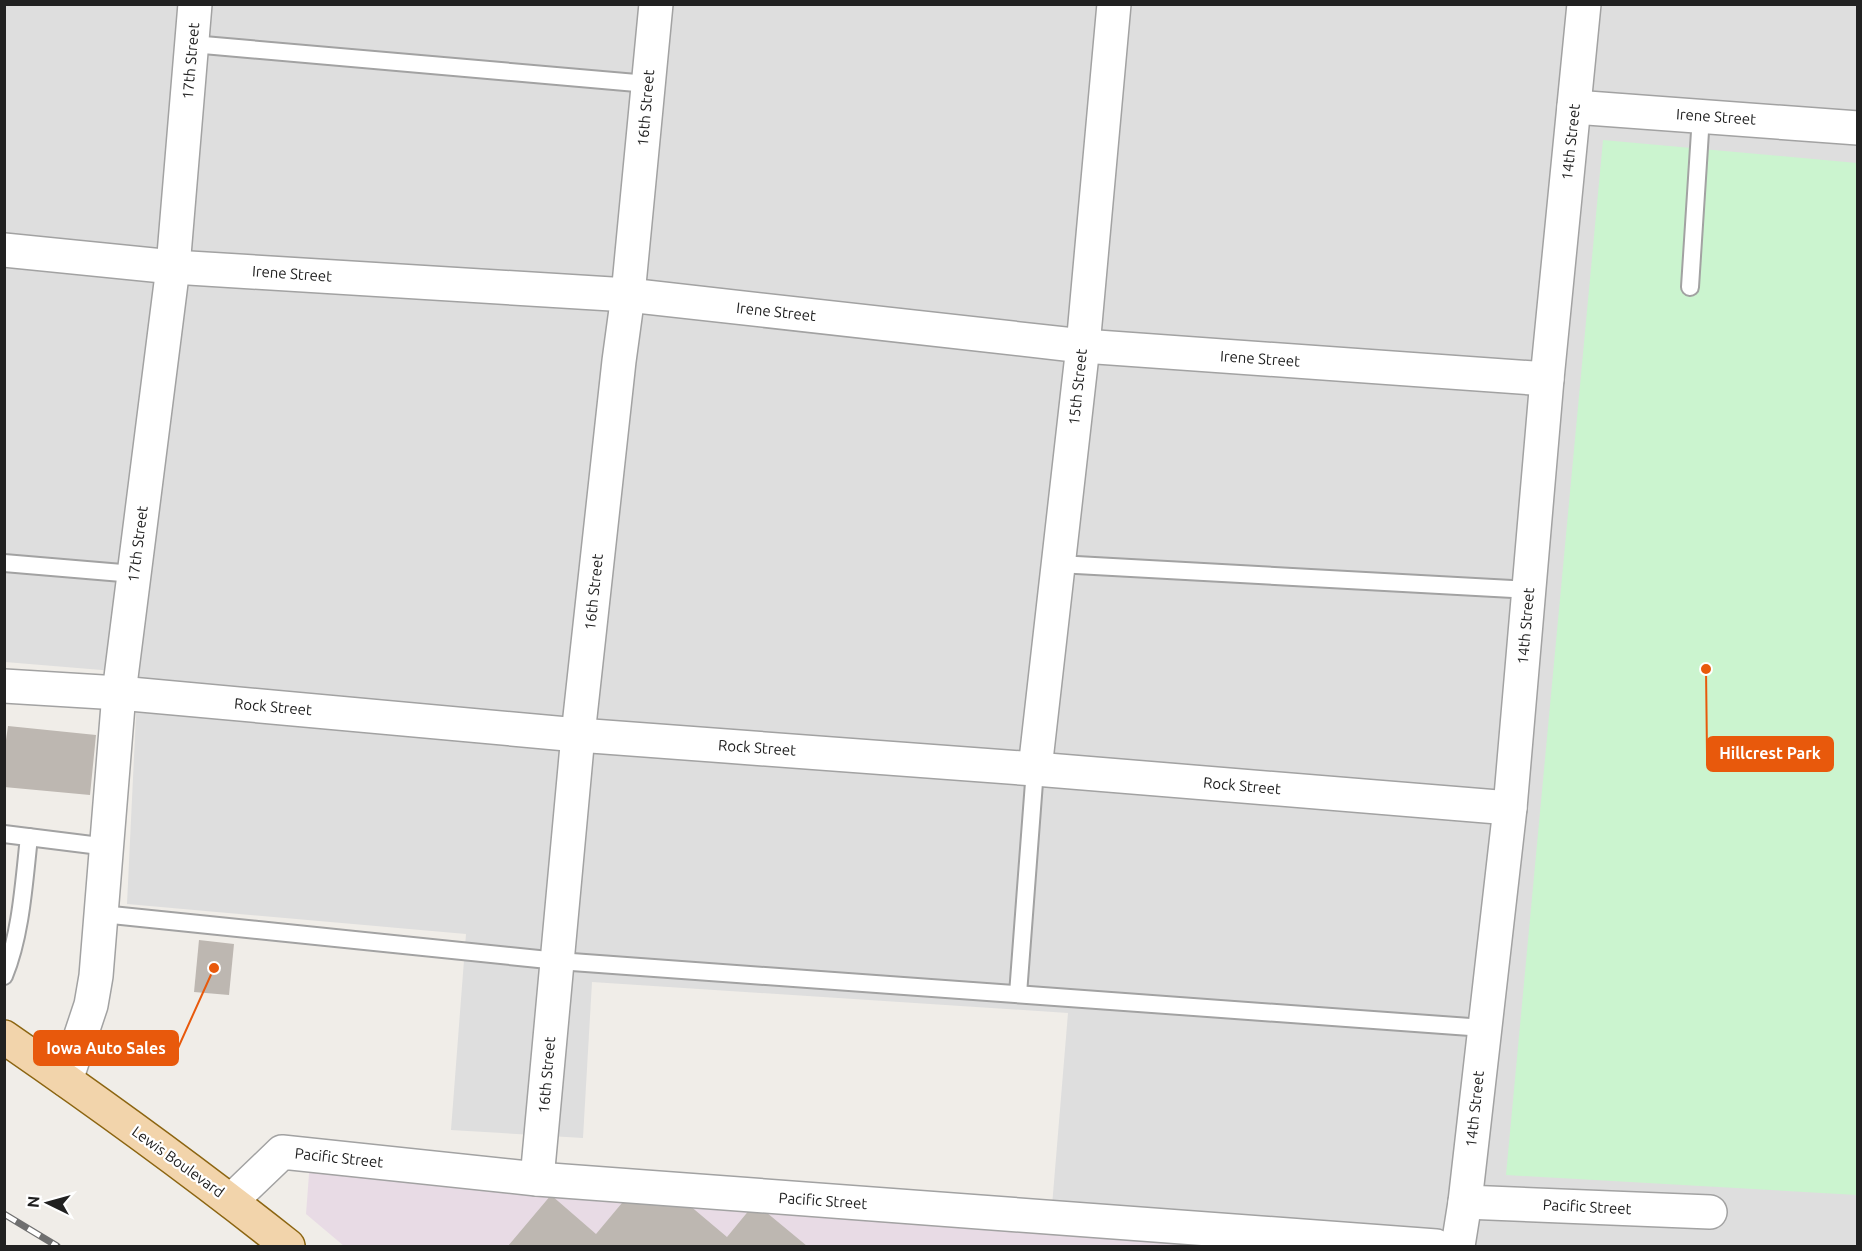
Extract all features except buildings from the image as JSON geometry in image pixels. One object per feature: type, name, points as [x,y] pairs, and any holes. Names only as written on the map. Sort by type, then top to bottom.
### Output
[{"type":"main road","name":"Lewis Boulevard","points":[[4,1037],[231,1201],[288,1246]]},
{"type":"street","name":"17th Street","points":[[66,1080],[91,1005],[102,914],[119,693],[173,267],[195,4]]},
{"type":"street","name":"16th Street","points":[[537,1179],[578,735],[628,296],[656,4]]},
{"type":"street","name":"15th Street","points":[[1035,769],[1083,346],[1114,4]]},
{"type":"street","name":"14th Street","points":[[1458,1246],[1510,808],[1547,379],[1584,4]]},
{"type":"street","name":"Irene Street","points":[[1574,107],[1857,128]]},
{"type":"street","name":"Irene Street","points":[[4,250],[173,267],[628,296],[1083,346],[1547,379]]},
{"type":"street","name":"Rock Street","points":[[4,686],[119,693],[578,735],[1510,808]]},
{"type":"street","name":"Pacific Street","points":[[231,1201],[282,1152],[537,1179],[1436,1246]]},
{"type":"street","name":"Pacific Street","points":[[1465,1202],[1710,1212]]},
{"type":"lane","points":[[192,44],[648,84]]},
{"type":"lane","points":[[1690,287],[1701,116]]},
{"type":"lane","points":[[4,563],[134,574]]},
{"type":"lane","points":[[1058,564],[1529,590]]},
{"type":"lane","points":[[1018,994],[1035,769]]},
{"type":"lane","points":[[4,834],[108,847]]},
{"type":"lane","points":[[4,976],[11,960],[29,837]]},
{"type":"lane","points":[[102,914],[558,961],[1484,1028]]},
{"type":"shaded area","points":[[4,5],[1857,5],[1857,1246],[1324,1246],[1051,1218],[1068,1013],[592,982],[583,1138],[451,1130],[466,934],[127,904],[138,673],[5,662]]},
{"type":"shaded area","points":[[310,1161],[1276,1246],[344,1246],[306,1214]]},
{"type":"green space","points":[[1603,140],[1857,163],[1857,1195],[1506,1175]]},
{"type":"railway","points":[[4,1214],[57,1246]]},
{"type":"place","name":"Hillcrest Park","points":[[1706,669]]},
{"type":"place","name":"Iowa Auto Sales","points":[[214,968]]}]
